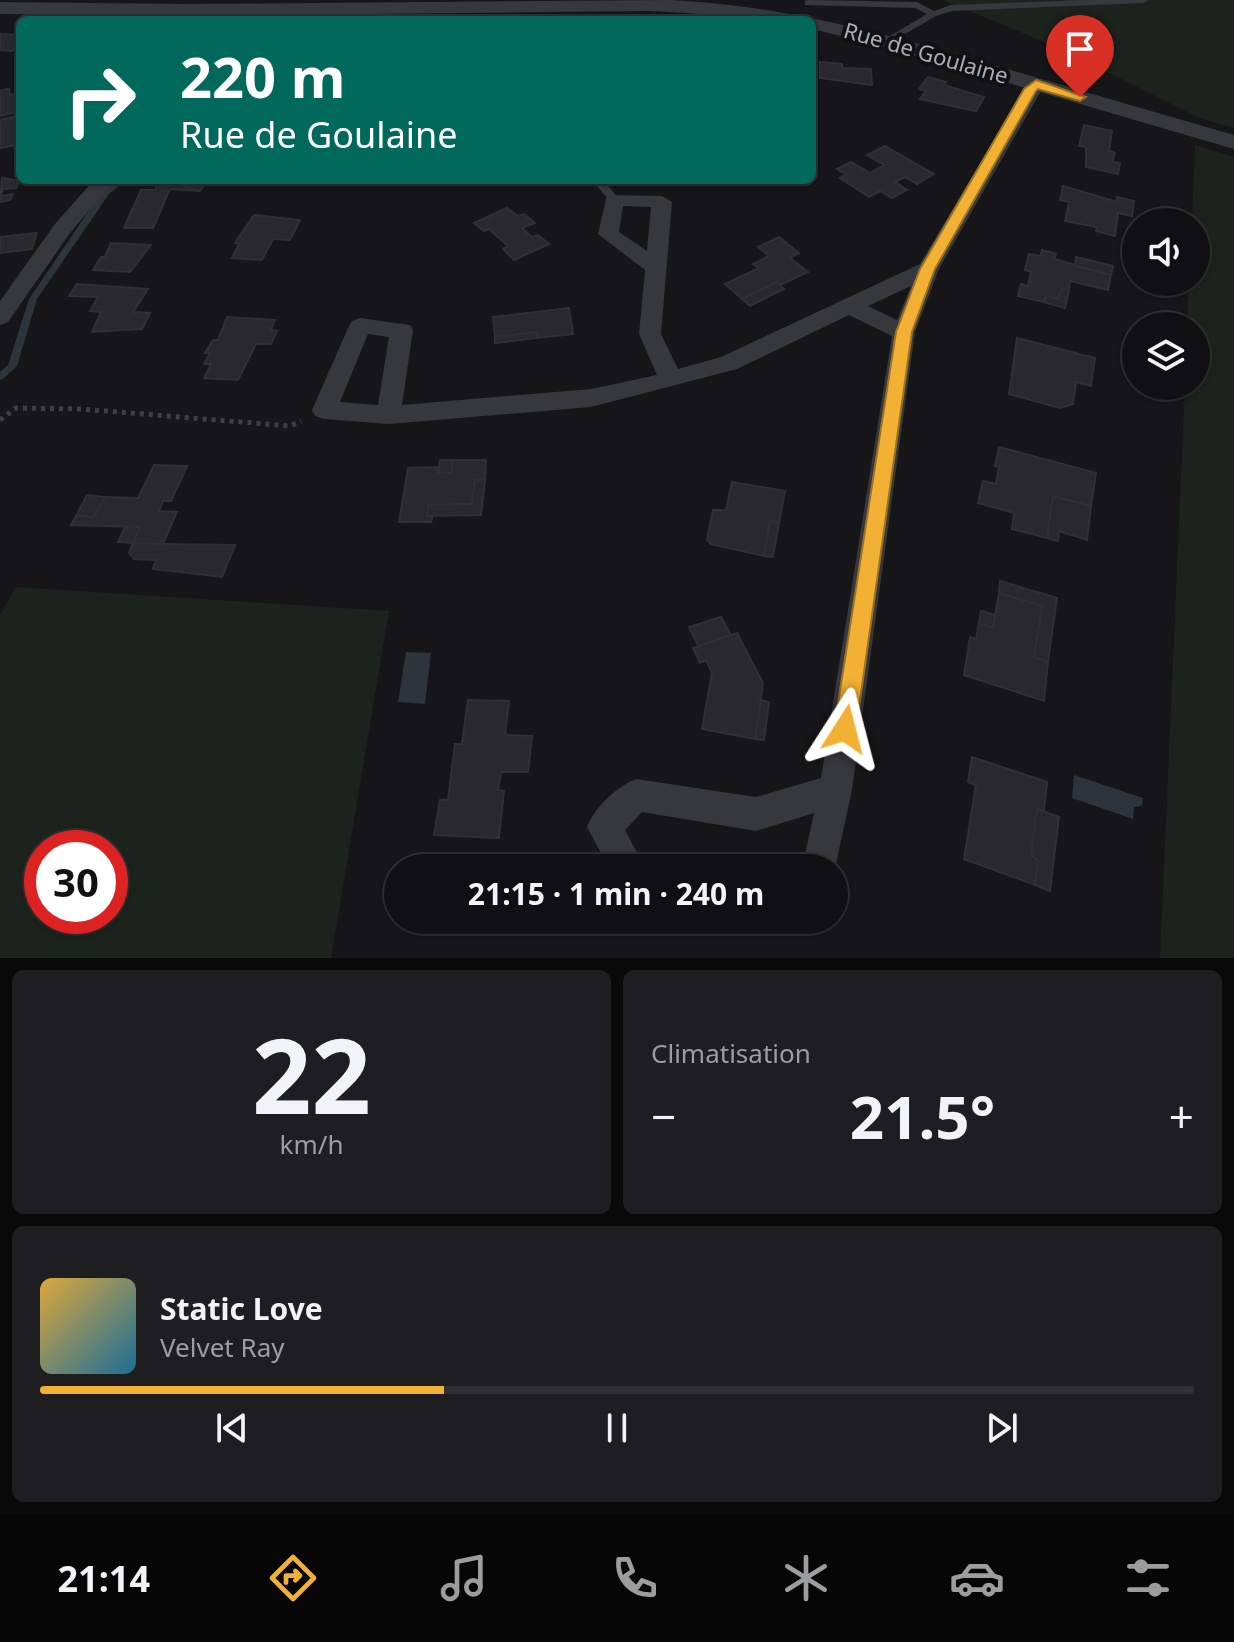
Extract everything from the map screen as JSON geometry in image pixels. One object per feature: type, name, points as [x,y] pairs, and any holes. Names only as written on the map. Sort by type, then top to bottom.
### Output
[{"type":"street","name":"Rue de Goulaine","points":[[0,8],[257,4],[329,14],[691,3],[806,15]]},
{"type":"street","name":"Rue de Goulaine","points":[[816,18],[1229,141]]},
{"type":"street","points":[[822,854],[836,790],[904,332],[928,269],[1036,84]]},
{"type":"street","points":[[0,317],[41,263],[74,209],[101,184]]},
{"type":"street","points":[[655,267],[608,234],[614,199],[662,202],[650,334],[671,380]]},
{"type":"street","points":[[389,415],[402,330],[360,326],[324,410],[389,415],[591,398],[729,363],[928,269]]},
{"type":"street","points":[[851,307],[904,332]]},
{"type":"street","points":[[620,854],[604,827],[636,795],[756,814],[836,790]]},
{"type":"lane","points":[[888,41],[933,14],[970,5],[1040,6],[1144,0]]},
{"type":"lane","points":[[806,15],[917,5],[933,14]]},
{"type":"lane","points":[[601,184],[614,199]]},
{"type":"path","points":[[0,420],[16,408],[81,409],[290,426],[324,410]]},
{"type":"shaded area","points":[[943,0],[1234,0],[1234,128],[1199,118],[1061,49]]},
{"type":"shaded area","points":[[1195,145],[1234,157],[1234,958],[1160,958],[1184,400],[1210,400],[1210,312],[1188,312],[1188,296],[1210,296],[1210,208],[1193,208]]},
{"type":"shaded area","points":[[16,587],[389,611],[331,958],[0,958],[0,615]]},
{"type":"shaded area","points":[[406,652],[431,653],[425,704],[398,702]]},
{"type":"shaded area","points":[[1074,775],[1143,798],[1142,806],[1134,807],[1133,819],[1072,798]]},
{"type":"building","points":[[0,34],[16,35],[16,47],[12,51],[0,50]]},
{"type":"building","points":[[820,62],[842,64],[842,68],[871,69],[872,85],[820,78]]},
{"type":"building","points":[[928,77],[984,97],[976,111],[920,99],[926,91],[919,89]]},
{"type":"building","points":[[9,89],[10,95],[16,94],[16,112],[0,116],[0,91]]},
{"type":"building","points":[[16,116],[16,145],[0,148],[0,120]]},
{"type":"building","points":[[1084,125],[1112,131],[1109,151],[1115,153],[1112,162],[1120,163],[1118,174],[1086,167],[1086,147],[1079,146]]},
{"type":"building","points":[[885,146],[934,174],[917,184],[905,177],[895,182],[907,190],[892,198],[880,191],[869,197],[840,178],[846,174],[837,169],[851,162],[870,173],[884,165],[867,155]]},
{"type":"building","points":[[2,178],[16,180],[16,188],[3,189],[1,196],[13,194],[10,200],[0,202]]},
{"type":"building","points":[[158,184],[204,184],[200,191],[170,189],[153,228],[124,228],[141,190],[155,190]]},
{"type":"building","points":[[1063,186],[1117,202],[1117,197],[1134,201],[1133,208],[1122,208],[1122,214],[1118,213],[1115,236],[1096,231],[1097,227],[1065,221],[1069,202],[1060,200]]},
{"type":"building","points":[[507,208],[518,216],[524,214],[535,223],[522,228],[532,237],[538,235],[549,244],[514,260],[503,249],[508,246],[489,229],[484,231],[474,223]]},
{"type":"building","points":[[254,215],[300,220],[290,240],[273,239],[262,260],[232,258],[239,244],[235,243]]},
{"type":"building","points":[[37,233],[32,249],[0,253],[0,237]]},
{"type":"building","points":[[779,237],[799,253],[790,258],[808,272],[780,285],[777,282],[742,299],[725,284],[759,268],[753,264],[769,256],[758,247]]},
{"type":"building","points":[[111,243],[151,245],[130,272],[93,270],[101,257],[105,257]]},
{"type":"building","points":[[1042,250],[1056,254],[1054,259],[1111,275],[1108,290],[1070,281],[1069,290],[1062,288],[1058,299],[1046,296],[1044,302],[1018,296],[1021,284],[1028,286],[1031,272],[1025,270],[1029,254],[1040,256]]},
{"type":"building","points":[[1076,257],[1113,266],[1111,275],[1075,266]]},
{"type":"building","points":[[777,282],[784,289],[750,306],[742,299]]},
{"type":"building","points":[[77,284],[148,289],[133,312],[150,313],[142,329],[92,332],[101,312],[90,311],[98,297],[69,296]]},
{"type":"building","points":[[1062,288],[1069,290],[1065,308],[1044,302],[1046,296],[1058,299]]},
{"type":"building","points":[[569,308],[573,334],[537,338],[536,332],[495,337],[493,317]]},
{"type":"building","points":[[227,317],[275,320],[271,330],[277,331],[271,344],[256,344],[238,380],[204,378],[211,364],[204,364],[210,353],[205,353],[213,340],[218,340]]},
{"type":"building","points":[[536,332],[537,338],[495,343],[495,337]]},
{"type":"building","points":[[1017,338],[1095,358],[1091,386],[1076,382],[1073,404],[1060,408],[1009,394]]},
{"type":"building","points":[[999,447],[1096,473],[1091,506],[1053,496],[1047,538],[1012,529],[1014,513],[978,503],[983,481],[996,484],[999,467],[995,466]]},
{"type":"building","points":[[440,460],[453,460],[451,473],[438,473]]},
{"type":"building","points":[[453,460],[486,460],[485,480],[475,480],[472,504],[429,505],[427,516],[433,516],[431,522],[399,522],[408,468],[439,467],[438,473],[451,473]]},
{"type":"building","points":[[154,465],[187,466],[171,501],[163,501],[159,511],[177,512],[163,544],[133,543],[140,527],[71,525],[76,516],[94,517],[105,497],[138,498]]},
{"type":"building","points":[[475,480],[485,480],[481,515],[427,516],[429,505],[472,504]]},
{"type":"building","points":[[732,482],[785,491],[779,523],[770,521],[764,556],[711,544],[707,540],[713,510],[726,510]]},
{"type":"building","points":[[87,495],[105,497],[94,517],[76,516]]},
{"type":"building","points":[[1053,496],[1091,506],[1087,540],[1059,531],[1058,541],[1047,538]]},
{"type":"building","points":[[770,521],[779,523],[773,557],[764,556]]},
{"type":"building","points":[[125,527],[140,527],[133,543],[118,542]]},
{"type":"building","points":[[133,543],[235,545],[222,577],[153,569],[156,560],[134,559],[129,553]]},
{"type":"building","points":[[1000,581],[1057,598],[1048,662],[1034,657],[1042,606],[999,593]]},
{"type":"building","points":[[999,593],[1042,606],[1034,657],[1048,662],[1044,701],[964,675],[970,637],[976,639],[979,623],[993,628]]},
{"type":"building","points":[[981,611],[995,615],[993,628],[979,623]]},
{"type":"building","points":[[721,617],[731,635],[699,647],[689,627]]},
{"type":"building","points":[[737,633],[763,683],[755,739],[702,729],[712,673],[706,660],[700,663],[693,648]]},
{"type":"building","points":[[468,700],[509,701],[505,735],[532,736],[528,772],[501,772],[498,790],[504,791],[499,838],[434,835],[440,800],[448,800],[455,744],[462,744]]},
{"type":"building","points":[[761,700],[769,702],[764,740],[755,739]]},
{"type":"building","points":[[972,757],[1047,782],[1044,811],[1037,809],[1031,856],[1038,860],[1035,885],[964,859],[976,785],[968,782]]},
{"type":"building","points":[[1037,809],[1059,817],[1050,891],[1035,885],[1038,860],[1031,856]]},
{"type":"waterway","points":[[0,377],[12,366],[33,299],[106,192],[117,184]]},
{"type":"route","points":[[845,729],[904,332],[928,269],[1031,89],[1036,84],[1080,97]]}]
